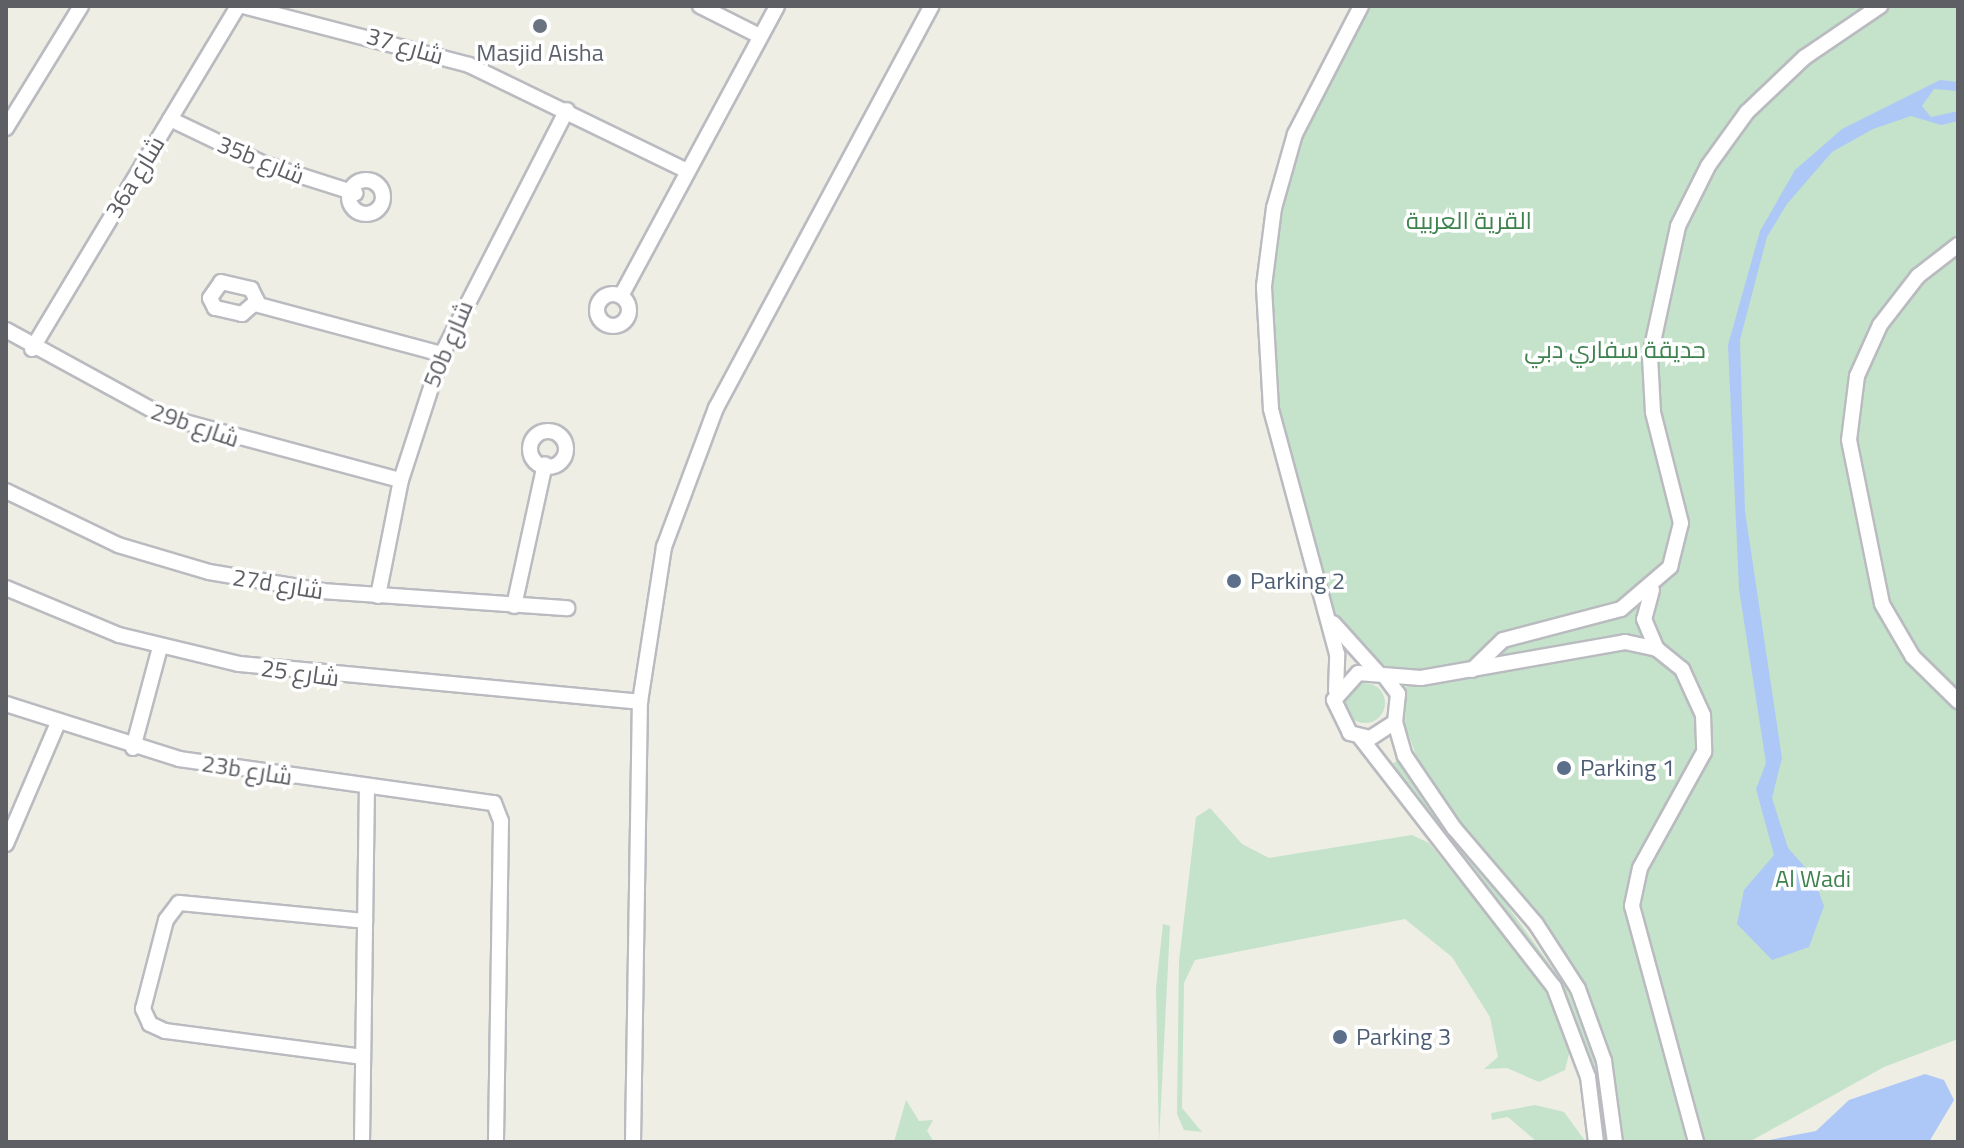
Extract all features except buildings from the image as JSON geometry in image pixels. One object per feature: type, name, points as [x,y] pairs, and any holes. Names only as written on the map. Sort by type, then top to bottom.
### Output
[{"type":"street","points":[[9,117],[81,6]]},
{"type":"street","name":"شارع 37","points":[[241,6],[441,55],[567,110],[687,171]]},
{"type":"street","name":"36a شارع","points":[[32,349],[241,6]]},
{"type":"street","points":[[700,6],[760,36]]},
{"type":"street","points":[[621,296],[777,6]]},
{"type":"street","points":[[633,1142],[640,698],[652,596],[695,453],[932,6]]},
{"type":"street","points":[[1361,6],[1295,134],[1274,208],[1264,286],[1271,409],[1337,654],[1337,719],[1359,737],[1554,987],[1588,1077],[1596,1142]]},
{"type":"street","points":[[1472,670],[1503,640],[1604,617],[1653,587],[1670,567],[1680,537],[1650,375],[1659,290],[1678,226],[1708,166],[1747,112],[1805,57],[1880,6]]},
{"type":"street","name":"50b شارع","points":[[378,596],[401,480],[442,354],[567,110]]},
{"type":"street","name":"35b شارع","points":[[170,119],[264,164],[355,193]]},
{"type":"street","points":[[1958,245],[1918,276],[1880,325],[1857,376],[1849,440],[1882,604],[1913,657],[1958,701]]},
{"type":"street","points":[[255,304],[442,354]]},
{"type":"street","name":"29b شارع","points":[[6,330],[32,349],[163,416],[401,480]]},
{"type":"street","points":[[514,606],[545,464]]},
{"type":"street","name":"27d شارع","points":[[6,491],[163,560],[261,582],[378,596],[567,608]]},
{"type":"street","points":[[1653,587],[1644,619],[1657,649],[1682,669],[1697,698],[1704,752],[1640,868],[1632,906],[1696,1142]]},
{"type":"street","name":"شارع 25","points":[[6,588],[160,647],[341,679],[640,698]]},
{"type":"street","points":[[1325,612],[1398,694],[1395,722],[1405,756],[1437,804],[1536,924],[1578,989],[1604,1061],[1615,1142]]},
{"type":"street","points":[[1336,691],[1349,677],[1472,670],[1609,642],[1657,649]]},
{"type":"street","points":[[133,748],[160,647]]},
{"type":"street","name":"23b شارع","points":[[6,704],[57,725],[133,748],[494,803],[501,821],[496,1142]]},
{"type":"street","points":[[1359,737],[1380,735],[1395,722]]},
{"type":"street","points":[[6,844],[57,725]]},
{"type":"street","points":[[362,1142],[367,786]]},
{"type":"street","points":[[363,1057],[157,1029],[143,1009],[166,920],[179,903],[365,921]]},
{"type":"green space","name":"حديقة سفاري دبي","points":[[1368,6],[1958,6],[1958,1039],[1884,1067],[1749,1142],[1620,1142],[1593,1012],[1418,760],[1405,726],[1406,684],[1351,636],[1332,609],[1277,435],[1268,282],[1288,165]]},
{"type":"green space","points":[[1365,683],[1379,689],[1385,703],[1379,717],[1365,723],[1351,717],[1345,703],[1351,689]]},
{"type":"green space","points":[[1401,759],[1567,988],[1595,1061],[1607,1142],[1598,1142],[1595,1108],[1539,957],[1429,820],[1393,763]]},
{"type":"green space","points":[[1210,808],[1242,844],[1269,858],[1412,835],[1429,843],[1543,984],[1570,1050],[1565,1070],[1539,1082],[1507,1068],[1484,1069],[1498,1057],[1490,1017],[1452,957],[1405,919],[1195,960],[1184,983],[1182,1108],[1202,1132],[1184,1130],[1177,1114],[1179,961],[1196,817]]},
{"type":"green space","points":[[1163,924],[1170,926],[1159,1142],[1156,988]]},
{"type":"green space","points":[[906,1100],[919,1121],[933,1120],[927,1131],[934,1142],[894,1142]]},
{"type":"green space","points":[[1535,1105],[1564,1112],[1586,1142],[1537,1142],[1508,1117],[1492,1120],[1491,1113]]},
{"type":"water","points":[[1940,80],[1958,82],[1958,91],[1934,89],[1922,106],[1931,117],[1958,111],[1958,121],[1941,125],[1911,116],[1873,129],[1832,152],[1787,204],[1767,237],[1740,340],[1745,511],[1782,758],[1772,798],[1788,848],[1813,876],[1824,906],[1809,947],[1772,960],[1737,924],[1744,890],[1774,855],[1756,789],[1766,763],[1739,589],[1728,345],[1760,231],[1795,170],[1842,129]]},
{"type":"water","points":[[1925,1074],[1944,1080],[1954,1100],[1929,1142],[1759,1142],[1816,1131],[1849,1100]]},
{"type":"place","name":"Masjid Aisha","points":[[540,26]]},
{"type":"place","name":"Parking 2","points":[[1234,581]]},
{"type":"place","name":"Parking 1","points":[[1564,768]]},
{"type":"place","name":"Parking 3","points":[[1340,1037]]},
{"type":"park label","name":"القرية العربية","points":[[1469,221]]},
{"type":"park label","name":"Al Wadi","points":[[1813,879]]}]
